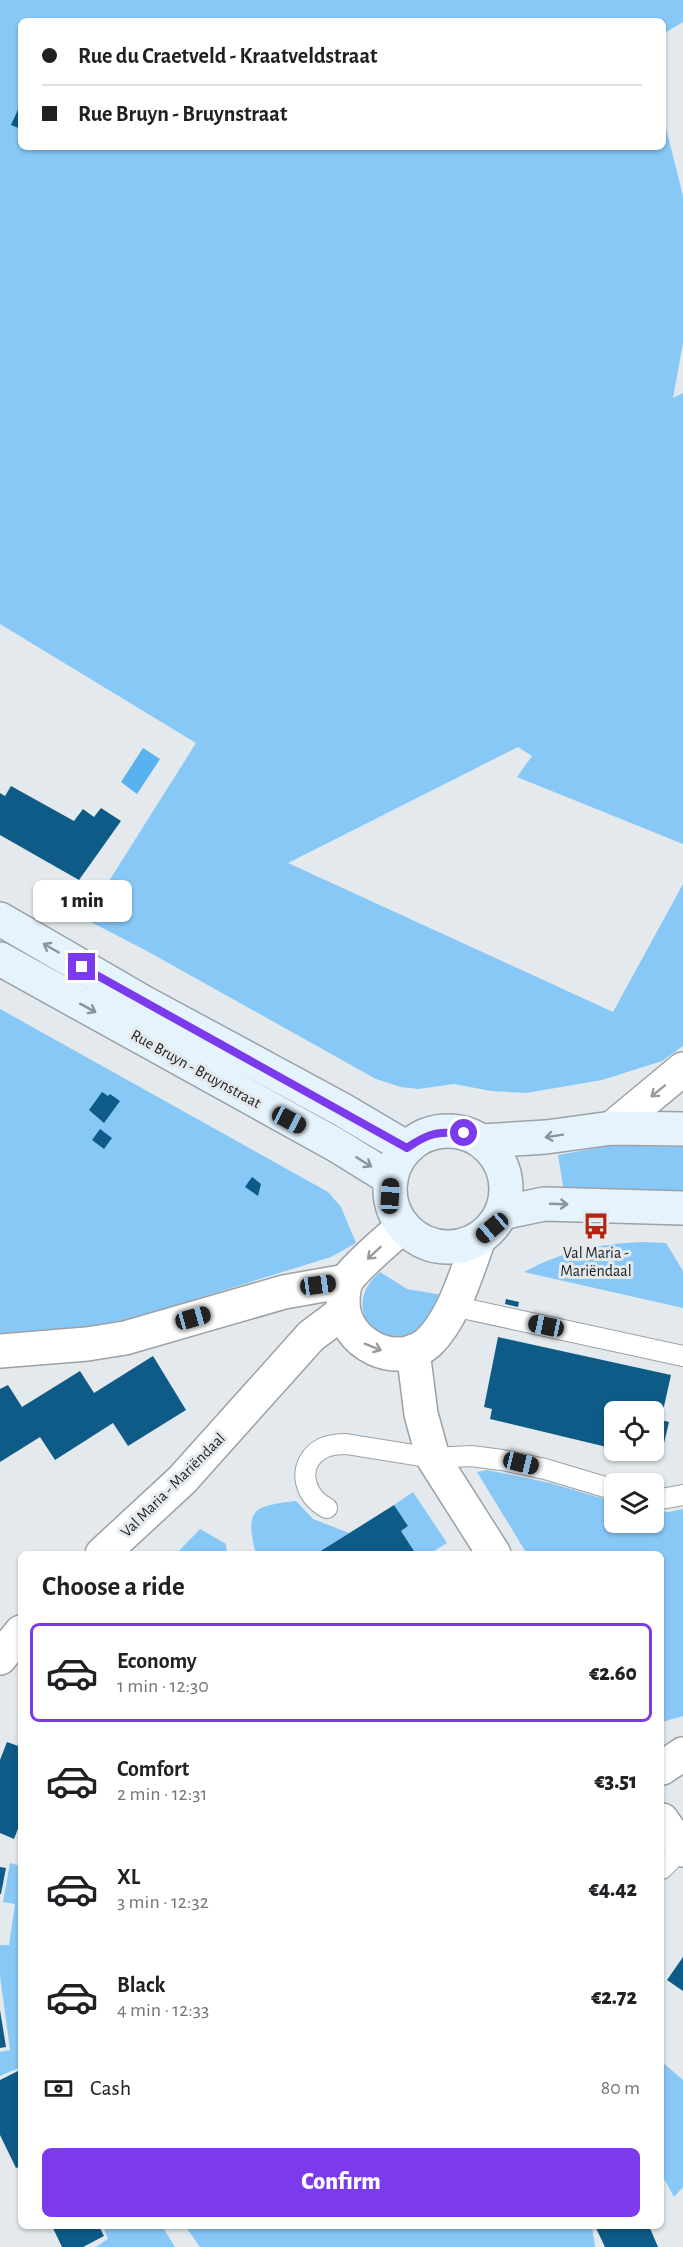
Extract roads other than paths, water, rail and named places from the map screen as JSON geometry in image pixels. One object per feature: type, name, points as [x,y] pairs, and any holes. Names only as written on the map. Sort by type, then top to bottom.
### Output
[{"type":"street","name":"Rue Bruyn - Bruynstraat","points":[[0,919],[150,1006],[341,1109],[407,1148]]},
{"type":"street","name":"Rue Bruyn - Bruynstraat","points":[[0,959],[336,1145],[391,1179]]},
{"type":"street","points":[[612,1128],[683,1069]]},
{"type":"street","points":[[482,1141],[546,1137],[612,1128],[683,1129]]},
{"type":"street","points":[[443,1131],[464,1133],[482,1141],[496,1156],[503,1169],[507,1184],[502,1213],[492,1228],[479,1239],[459,1247],[438,1247],[418,1240],[403,1226],[394,1212],[390,1196],[391,1179],[397,1162],[407,1148],[424,1136],[443,1131]]},
{"type":"street","points":[[502,1213],[544,1204],[683,1208]]},
{"type":"street","name":"Val Maria - Mariëndaal","points":[[105,1551],[182,1480],[345,1297],[403,1226]]},
{"type":"street","points":[[0,1351],[87,1344],[124,1338],[284,1292],[345,1297],[348,1326],[366,1346],[396,1354],[413,1351],[429,1343],[439,1330],[453,1306],[479,1239]]},
{"type":"street","points":[[413,1351],[421,1414],[433,1458],[492,1551]]},
{"type":"street","points":[[0,1658],[18,1636]]},
{"type":"street","points":[[664,1767],[683,1754]]},
{"type":"street","points":[[664,1823],[683,1850]]},
{"type":"lane","points":[[453,1306],[683,1356]]},
{"type":"lane","points":[[327,1508],[316,1503],[309,1493],[306,1469],[312,1457],[322,1449],[346,1444],[433,1458],[471,1456],[521,1463],[604,1487]]},
{"type":"lane","points":[[664,1498],[683,1495]]},
{"type":"lane","points":[[664,1867],[683,1850]]},
{"type":"place","name":"Val Maria - Mariëndaal","points":[[596,1226]]}]
